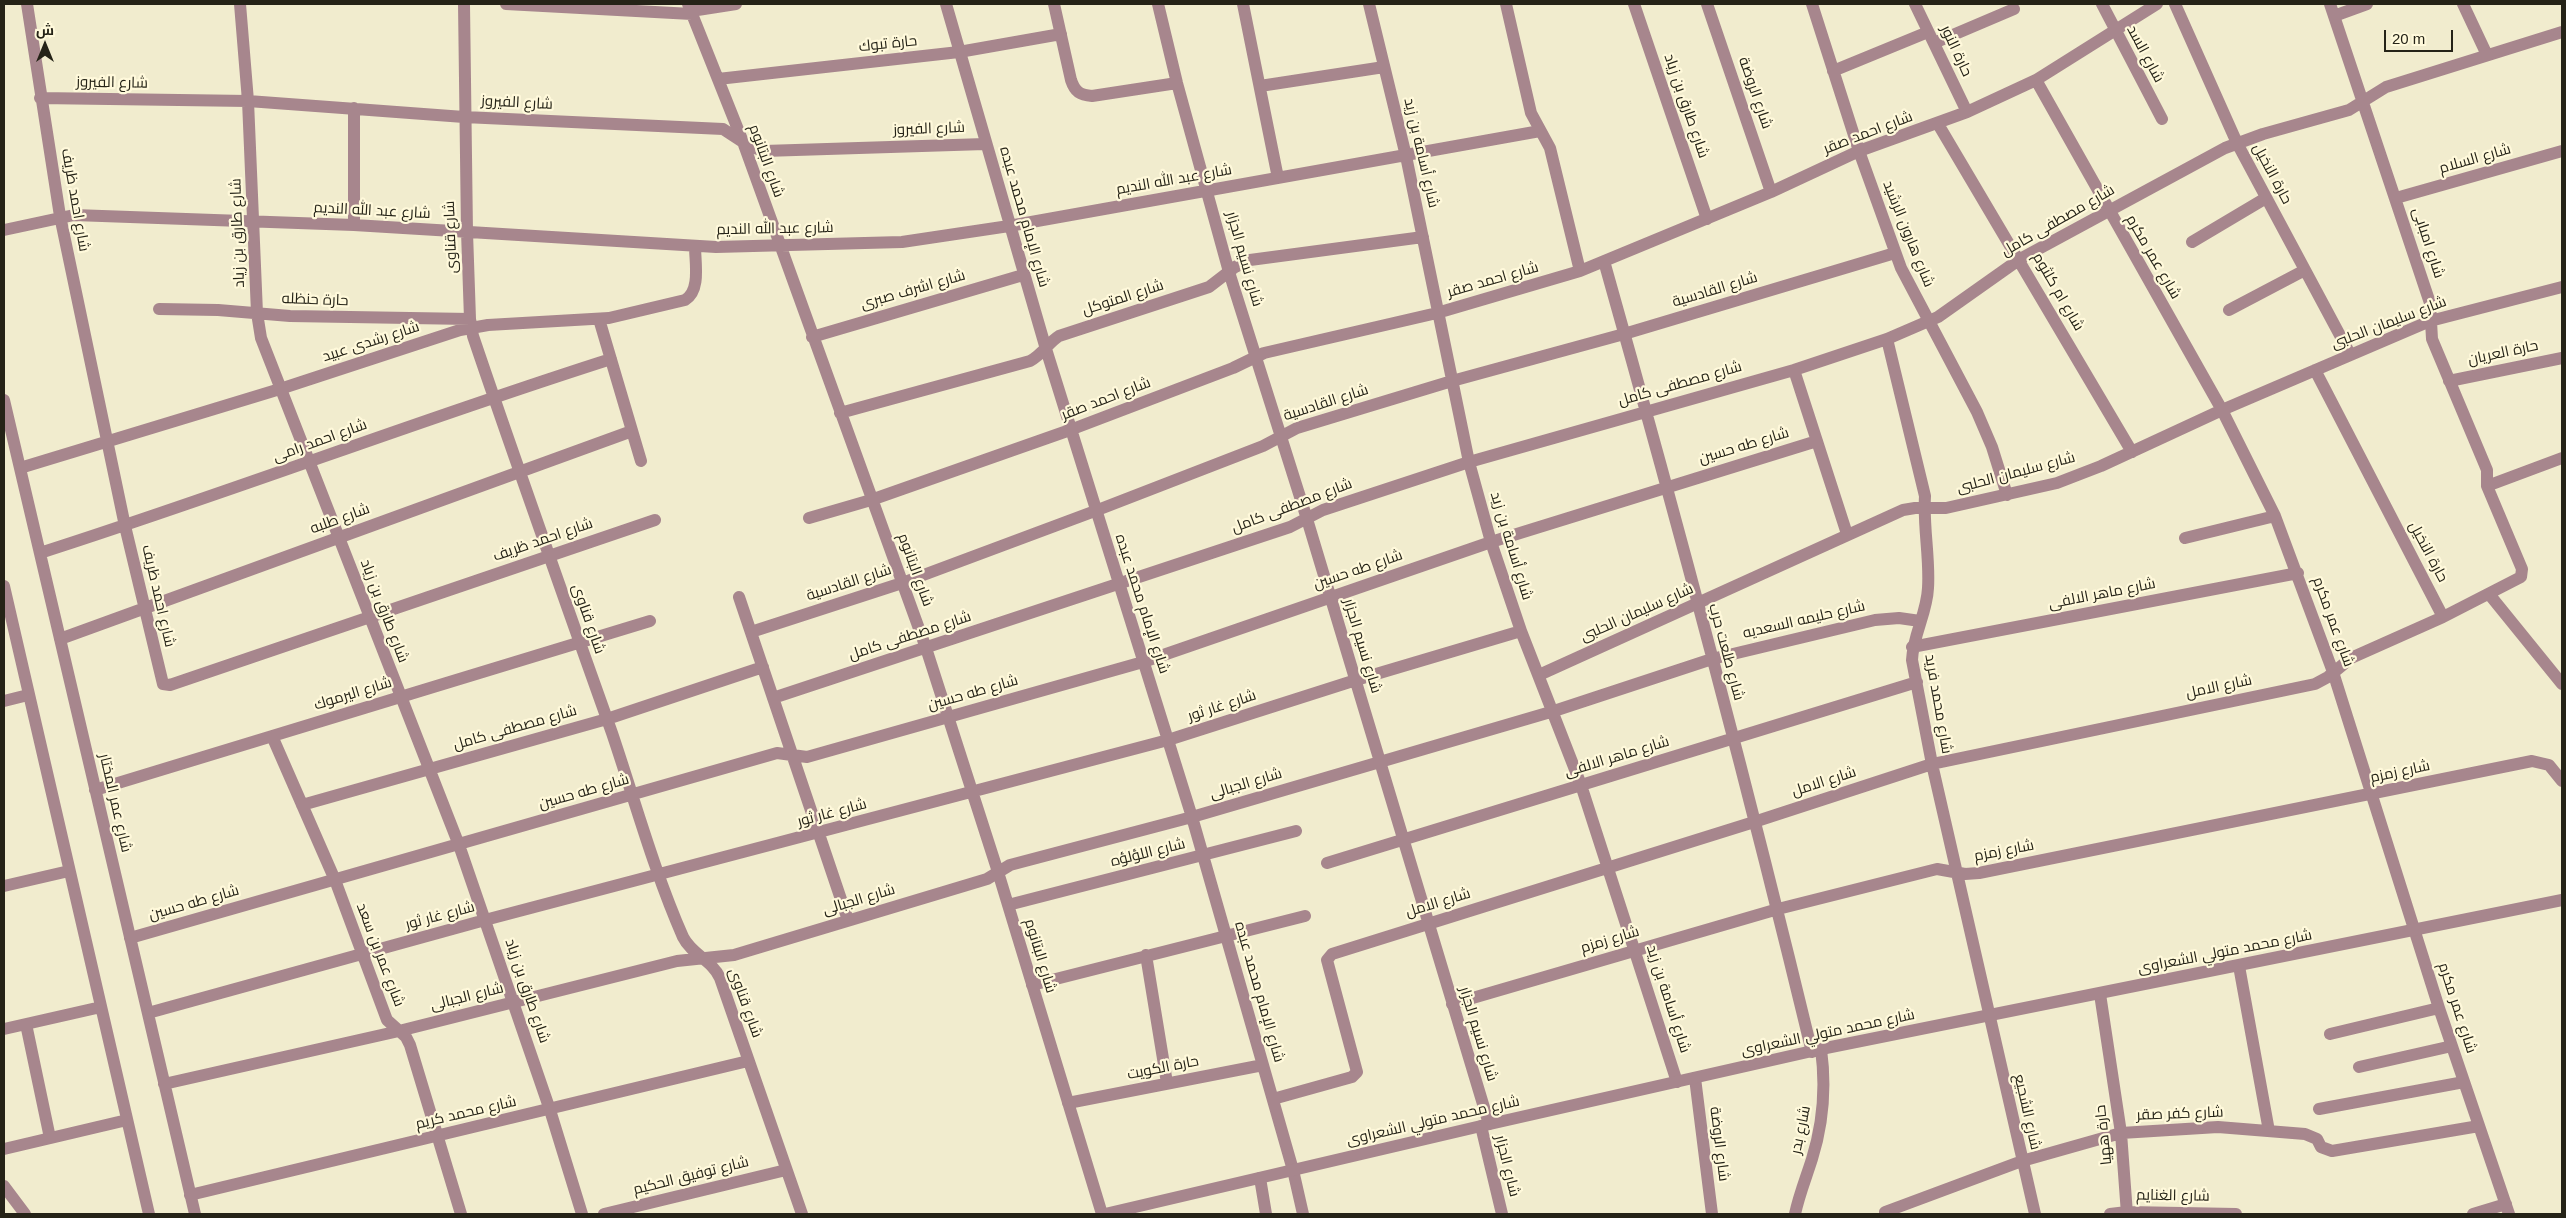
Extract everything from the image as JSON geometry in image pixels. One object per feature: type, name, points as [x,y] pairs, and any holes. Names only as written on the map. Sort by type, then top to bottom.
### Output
[{"type":"street","name":"شارع احمد ظريف","points":[[27,4],[40,98],[60,216],[125,526],[162,682],[167,686],[655,520]]},
{"type":"street","name":"شارع طارق بن زياد","points":[[240,4],[248,101],[257,313],[261,338],[368,617],[459,845],[514,1002],[582,1214]]},
{"type":"street","name":"شارع قناوى","points":[[464,4],[464,116],[470,323],[493,396],[633,794],[659,875],[689,947],[705,959],[720,978],[802,1214]]},
{"type":"street","points":[[506,4],[690,10],[736,4]]},
{"type":"street","name":"شارع الإمام محمد عبده","points":[[946,4],[1023,275],[1095,511],[1192,817],[1293,1170],[1303,1214]]},
{"type":"street","points":[[1054,4],[1071,80],[1074,89],[1082,95],[1092,96],[1176,82]]},
{"type":"street","name":"شارع نسيم الجزار","points":[[1158,4],[1176,82],[1208,190],[1229,272],[1356,680],[1452,1004],[1485,1125]]},
{"type":"street","points":[[1243,4],[1278,178]]},
{"type":"street","name":"شارع أسامة بن زيد","points":[[1369,4],[1406,156],[1469,462],[1490,542],[1521,631],[1554,711],[1581,785],[1677,1082]]},
{"type":"street","points":[[1506,4],[1531,113],[1550,148],[1580,271]]},
{"type":"street","name":"شارع طارق بن زياد","points":[[1634,4],[1707,218]]},
{"type":"street","name":"شارع الروضة","points":[[1707,4],[1772,192]]},
{"type":"street","name":"شارع هارون الرشيد","points":[[1812,4],[1859,151],[1895,252],[1928,322],[1977,412],[1992,447],[2007,495]]},
{"type":"street","name":"حارة النور","points":[[1915,4],[1967,112]]},
{"type":"street","name":"شارع السد","points":[[2102,4],[2114,31],[2162,119]]},
{"type":"street","name":"شارع احمد صقر","points":[[809,518],[871,500],[1070,430],[1273,351],[1437,313],[1580,271],[1772,192],[1859,151],[1967,112],[2036,80],[2157,4]]},
{"type":"street","name":"حارة النخيل","points":[[2174,4],[2237,143],[2350,354]]},
{"type":"street","points":[[2332,10],[2367,4]]},
{"type":"street","points":[[2463,4],[2487,55]]},
{"type":"street","points":[[1833,71],[2014,9]]},
{"type":"street","name":"شارع البتانوم","points":[[690,10],[743,142],[779,246],[926,648],[974,793],[1103,1214]]},
{"type":"street","name":"شارع امبابى","points":[[2332,10],[2430,304],[2432,339],[2487,470],[2487,486],[2522,575]]},
{"type":"street","name":"شارع مصطفى كامل","points":[[773,698],[1290,528],[1323,510],[1469,462],[1646,410],[1794,370],[1887,339],[1928,322],[2020,259],[2108,210],[2237,143],[2349,110],[2386,87],[2562,32]]},
{"type":"street","name":"حارة تبوك","points":[[718,79],[959,52],[1060,34]]},
{"type":"street","points":[[1260,86],[1384,67]]},
{"type":"street","name":"شارع عمر مكرم","points":[[2036,80],[2222,410],[2275,516],[2298,573],[2333,672],[2439,1008],[2508,1209]]},
{"type":"street","name":"شارع الفيروز","points":[[40,98],[248,101],[464,116],[723,129],[743,142],[764,150],[985,144]]},
{"type":"street","points":[[354,108],[354,225]]},
{"type":"street","name":"شارع ام كلثوم","points":[[1938,124],[2020,259],[2132,452]]},
{"type":"street","name":"شارع عبد الله النديم","points":[[4,230],[60,216],[354,225],[695,246],[779,246],[902,242],[1009,226],[1406,156],[1540,130]]},
{"type":"street","name":"شارع السلام","points":[[2396,198],[2562,151]]},
{"type":"street","points":[[2192,242],[2266,198]]},
{"type":"street","name":"شارع المتوكل","points":[[840,413],[1030,360],[1046,349],[1059,336],[1208,286],[1242,263],[1250,260],[1422,237]]},
{"type":"street","name":"شارع رشدى عبيد","points":[[20,468],[280,389],[470,323],[599,319],[620,316],[690,297],[695,286],[695,246]]},
{"type":"street","name":"شارع القادسية","points":[[752,632],[902,583],[1095,511],[1264,446],[1297,428],[1452,381],[1624,334],[1895,252]]},
{"type":"street","name":"شارع طلعت حرب","points":[[1604,261],[1667,486],[1754,822],[1817,1051]]},
{"type":"street","points":[[2229,310],[2305,270]]},
{"type":"street","name":"شارع اشرف صبرى","points":[[812,337],[1023,275]]},
{"type":"street","name":"شارع سليمان الحلبى","points":[[1538,675],[1903,510],[1946,508],[2057,482],[2132,452],[2222,410],[2430,321],[2562,287]]},
{"type":"street","name":"حارة حنظله","points":[[159,309],[218,310],[470,323]]},
{"type":"street","points":[[599,319],[641,461]]},
{"type":"street","name":"شارع محمد فريد","points":[[1887,339],[1924,484],[1928,589],[1912,647],[1916,682],[1932,764],[1958,872],[1989,1016]]},
{"type":"street","name":"حارة العريان","points":[[2449,380],[2562,358]]},
{"type":"street","name":"شارع احمد رامى","points":[[40,553],[309,463],[493,396],[611,359]]},
{"type":"street","points":[[1794,370],[1847,534]]},
{"type":"street","name":"حارة النخيل","points":[[2315,370],[2443,617]]},
{"type":"street","name":"شارع عمر المختار","points":[[4,400],[195,1214]]},
{"type":"street","name":"شارع طلبه","points":[[60,638],[632,431]]},
{"type":"street","name":"شارع طه حسين","points":[[130,938],[777,753],[807,757],[1143,662],[1490,542],[1817,441]]},
{"type":"street","points":[[2487,486],[2562,458]]},
{"type":"street","points":[[2185,538],[2275,516]]},
{"type":"street","name":"شارع ماهر الالفى","points":[[1912,647],[2298,573]]},
{"type":"street","name":"شارع الامل","points":[[1273,1099],[1352,1077],[1356,1072],[1327,960],[1329,955],[1754,822],[1932,764],[2315,684],[2351,658],[2443,617],[2519,579],[2522,575]]},
{"type":"street","points":[[4,586],[149,1214]]},
{"type":"street","points":[[2489,594],[2562,684]]},
{"type":"street","points":[[739,597],[848,920]]},
{"type":"street","name":"شارع حليمه السعديه","points":[[1554,711],[1712,659],[1875,620],[1899,618],[1920,621]]},
{"type":"street","name":"شارع اليرموك","points":[[95,790],[650,621]]},
{"type":"street","name":"شارع غار ثور","points":[[148,1013],[485,920],[820,834],[1168,740],[1356,680],[1521,631]]},
{"type":"street","name":"شارع مصطفى كامل","points":[[302,805],[607,719],[763,667]]},
{"type":"street","name":"شارع ماهر الالفى","points":[[1328,863],[1916,682]]},
{"type":"street","points":[[4,701],[28,695]]},
{"type":"street","name":"شارع الجبالى","points":[[164,1084],[399,1031],[677,961],[734,955],[987,879],[1010,866],[1192,817],[1380,760],[1554,711]]},
{"type":"street","name":"شارع عمر بن سعد","points":[[272,736],[335,880],[387,1020],[410,1045],[461,1214]]},
{"type":"street","name":"شارع زمزم","points":[[1452,1004],[1778,908],[1937,868],[1979,873],[2532,761],[2549,765],[2562,781]]},
{"type":"street","name":"شارع اللؤلؤه","points":[[1008,905],[1296,831]]},
{"type":"street","points":[[4,886],[69,871]]},
{"type":"street","name":"شارع محمد متولي الشعراوى","points":[[1103,1214],[1485,1125],[1817,1051],[2562,900]]},
{"type":"street","points":[[1032,985],[1305,916]]},
{"type":"street","points":[[1146,955],[1167,1083]]},
{"type":"street","points":[[2239,966],[2269,1131]]},
{"type":"street","name":"حارة ههيا","points":[[2100,994],[2121,1132],[2127,1213]]},
{"type":"street","points":[[4,1028],[101,1007]]},
{"type":"street","points":[[2330,1034],[2439,1008]]},
{"type":"street","name":"شارع الشجيع","points":[[1989,1016],[2035,1214]]},
{"type":"street","points":[[26,1024],[50,1138]]},
{"type":"street","points":[[2359,1067],[2452,1046]]},
{"type":"street","name":"شارع بدر","points":[[1795,1214],[1812,1159],[1822,1113],[1824,1070],[1817,1051]]},
{"type":"street","name":"شارع محمد كريم","points":[[190,1195],[748,1061]]},
{"type":"street","name":"حارة الكويت","points":[[1068,1103],[1263,1065]]},
{"type":"street","name":"شارع الروضة","points":[[1695,1078],[1712,1214]]},
{"type":"street","points":[[2319,1109],[2464,1082]]},
{"type":"street","points":[[4,1149],[127,1120]]},
{"type":"street","name":"شارع الجزار","points":[[1485,1125],[1502,1214]]},
{"type":"street","name":"شارع كفر صقر","points":[[1884,1212],[2022,1161],[2121,1132],[2218,1127],[2269,1131],[2312,1136],[2317,1139],[2321,1147],[2332,1151],[2480,1126]]},
{"type":"street","name":"شارع توفيق الحكيم","points":[[604,1214],[786,1170]]},
{"type":"street","points":[[1260,1178],[1266,1214]]},
{"type":"street","points":[[4,1186],[25,1214]]},
{"type":"street","points":[[2474,1214],[2508,1209]]},
{"type":"street","name":"شارع الغنايم","points":[[2110,1214],[2236,1214]]}]
